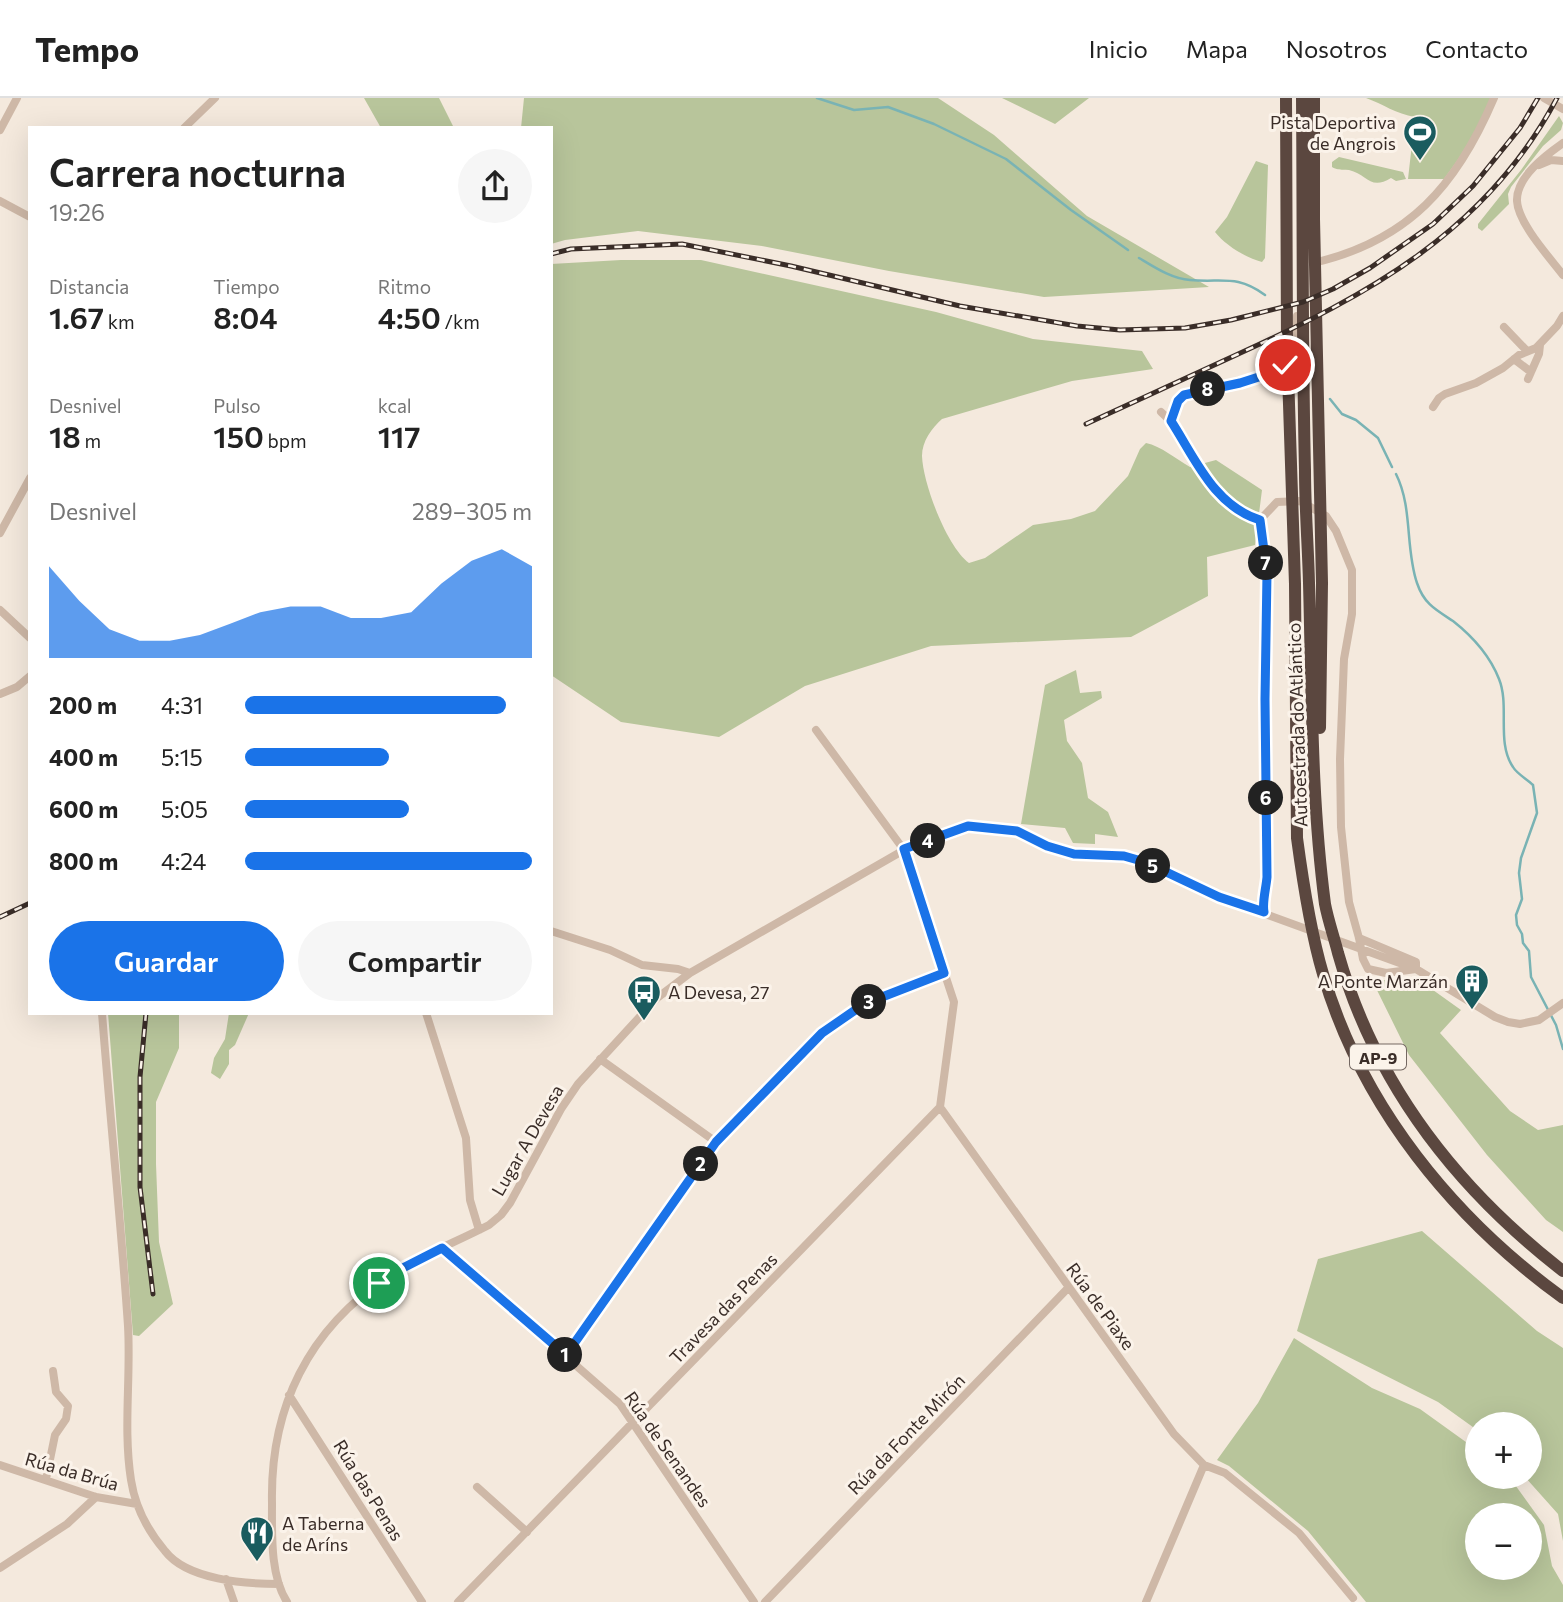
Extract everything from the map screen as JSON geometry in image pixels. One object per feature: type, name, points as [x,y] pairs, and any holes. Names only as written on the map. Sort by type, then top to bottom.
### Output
[{"type":"highway","name":"Autoestrada do Atlántico","points":[[1286,98],[1287,344],[1295,584],[1297,838],[1323,974],[1357,1060],[1377,1099],[1416,1157],[1495,1242],[1527,1272],[1563,1298]]},
{"type":"highway","name":"Autoestrada do Atlántico","points":[[1302,98],[1303,379],[1315,583],[1314,781],[1326,907],[1346,980],[1373,1047],[1396,1089],[1433,1144],[1477,1195],[1533,1248],[1563,1271]]},
{"type":"highway","points":[[1314,98],[1315,583]]},
{"type":"street","points":[[0,130],[17,98]]},
{"type":"street","points":[[186,126],[215,98]]},
{"type":"street","points":[[1171,421],[1178,401],[1184,395],[1240,383],[1268,374],[1294,360],[1297,349],[1298,267],[1357,248],[1402,227],[1419,213],[1448,182],[1494,98]]},
{"type":"street","points":[[1544,98],[1562,109]]},
{"type":"street","points":[[1563,143],[1539,160],[1524,182],[1517,199],[1534,239],[1563,275]]},
{"type":"street","points":[[1533,168],[1563,156]]},
{"type":"street","points":[[0,201],[28,216]]},
{"type":"street","points":[[1433,407],[1438,398],[1476,383],[1540,345],[1563,316]]},
{"type":"street","points":[[1504,327],[1527,351]]},
{"type":"street","points":[[1514,359],[1529,375],[1539,354],[1540,345]]},
{"type":"street","points":[[1161,412],[1171,421],[1210,485],[1246,516],[1260,520]]},
{"type":"street","points":[[0,533],[28,482]]},
{"type":"street","points":[[1260,520],[1277,502],[1300,501],[1326,516],[1336,531],[1352,570],[1352,614],[1344,659],[1340,803],[1349,902],[1368,969],[1386,973],[1416,969],[1435,978],[1494,1017],[1517,1024],[1539,1020],[1561,1005]]},
{"type":"street","points":[[1260,520],[1267,573],[1267,877],[1266,897],[1262,905],[1266,913]]},
{"type":"street","points":[[0,610],[28,636]]},
{"type":"street","points":[[0,694],[17,687],[28,678]]},
{"type":"street","points":[[816,730],[904,849],[954,1002],[940,1107]]},
{"type":"street","name":"Lugar A Devesa","points":[[287,1602],[279,1584],[274,1546],[271,1493],[273,1458],[278,1425],[289,1395],[316,1345],[337,1321],[388,1277],[479,1230],[505,1210],[567,1100],[600,1059],[657,998],[690,973],[904,849],[968,826],[1017,831],[1047,846],[1074,854],[1124,856],[1145,862],[1219,897],[1416,969]]},
{"type":"street","points":[[553,932],[610,950],[642,965],[690,973]]},
{"type":"street","points":[[1359,938],[1416,962],[1416,969]]},
{"type":"street","points":[[566,1355],[716,1142],[822,1033],[864,1004],[944,973]]},
{"type":"street","points":[[102,1015],[128,1329],[128,1443],[131,1480],[137,1504],[166,1554],[180,1564],[206,1575],[279,1584]]},
{"type":"street","points":[[427,1015],[466,1138],[470,1200],[479,1230]]},
{"type":"street","points":[[600,1059],[716,1142]]},
{"type":"street","name":"Rúa de Piaxe","points":[[940,1107],[1174,1434],[1204,1465],[1225,1473],[1299,1533],[1353,1598]]},
{"type":"street","name":"Travesa das Penas","points":[[458,1602],[940,1107]]},
{"type":"street","name":"Rúa de Senandes","points":[[442,1248],[620,1404],[754,1602]]},
{"type":"street","name":"Rúa da Fonte Mirón","points":[[765,1602],[1068,1287]]},
{"type":"street","points":[[46,1479],[55,1435],[68,1412],[68,1406],[56,1392],[53,1371]]},
{"type":"street","name":"Rúa das Penas","points":[[289,1395],[422,1602]]},
{"type":"street","name":"Rúa da Brúa","points":[[0,1465],[96,1497],[137,1504]]},
{"type":"street","points":[[1146,1602],[1204,1465]]},
{"type":"street","points":[[477,1487],[527,1532]]},
{"type":"street","points":[[0,1568],[67,1524],[96,1497]]},
{"type":"street","points":[[226,1579],[234,1602]]},
{"type":"green space","points":[[364,98],[439,98],[453,126],[380,126]]},
{"type":"green space","points":[[524,98],[938,98],[994,135],[1087,216],[1209,287],[1044,297],[762,246],[638,231],[553,243],[553,126],[521,126]]},
{"type":"green space","points":[[1002,98],[1089,98],[1055,124]]},
{"type":"green space","points":[[1366,98],[1491,98],[1470,140],[1444,179],[1408,179],[1415,117]]},
{"type":"green space","points":[[1559,116],[1563,123],[1561,130],[1543,146],[1511,187],[1508,194],[1509,204],[1482,231],[1478,224]]},
{"type":"green space","points":[[1339,157],[1403,172],[1406,179],[1396,181],[1391,178],[1384,182],[1373,182],[1355,172],[1332,167],[1332,162]]},
{"type":"green space","points":[[1256,161],[1268,165],[1265,258],[1262,262],[1236,250],[1215,232],[1227,217]]},
{"type":"green space","points":[[701,260],[936,312],[1033,339],[1142,351],[1153,369],[1072,381],[942,419],[935,426],[922,450],[923,468],[938,514],[953,543],[969,563],[985,558],[1033,525],[1071,519],[1095,511],[1128,476],[1140,449],[1146,443],[1190,467],[1216,460],[1262,490],[1255,545],[1207,557],[1208,596],[1131,637],[931,646],[805,686],[719,737],[621,722],[553,676],[553,264]]},
{"type":"green space","points":[[1076,670],[1080,693],[1101,691],[1102,698],[1064,720],[1067,741],[1082,763],[1088,798],[1108,812],[1118,837],[1095,834],[1095,844],[1073,843],[1065,828],[1021,824],[1045,685]]},
{"type":"green space","points":[[1372,980],[1419,980],[1461,1010],[1440,1033],[1510,1111],[1538,1130],[1563,1125],[1563,1232],[1546,1220],[1487,1155],[1409,1055]]},
{"type":"green space","points":[[108,1015],[179,1015],[179,1048],[156,1102],[159,1242],[173,1304],[139,1336],[133,1335]]},
{"type":"green space","points":[[229,1015],[248,1015],[235,1045],[229,1050],[229,1064],[220,1079],[211,1073],[214,1058],[225,1039]]},
{"type":"green space","points":[[1422,1231],[1537,1331],[1563,1348],[1563,1541],[1558,1514],[1536,1489],[1542,1489],[1542,1412],[1465,1412],[1465,1421],[1438,1402],[1297,1331],[1318,1259]]},
{"type":"green space","points":[[1294,1338],[1372,1388],[1420,1409],[1465,1441],[1465,1489],[1518,1489],[1528,1503],[1465,1503],[1465,1580],[1542,1580],[1542,1522],[1552,1566],[1563,1585],[1563,1602],[1366,1602],[1308,1531],[1229,1466],[1217,1460],[1258,1403]]},
{"type":"waterway","points":[[817,98],[854,110],[888,107],[934,124],[1006,159],[1128,250]]},
{"type":"waterway","points":[[1139,258],[1177,277],[1237,282],[1255,288],[1265,295]]},
{"type":"waterway","points":[[1330,399],[1342,414],[1356,420],[1378,438],[1392,467]]},
{"type":"waterway","points":[[1396,474],[1405,500],[1413,570],[1420,590],[1431,606],[1467,633],[1491,662],[1502,690],[1508,757],[1515,770],[1533,785],[1537,813],[1521,858],[1519,873],[1522,899],[1516,915],[1517,925],[1529,951],[1531,977],[1556,1025],[1563,1049]]},
{"type":"railway","points":[[553,254],[571,249],[682,244],[791,266],[960,306],[1077,326],[1120,330],[1185,328],[1303,302],[1370,268],[1433,224],[1473,186],[1520,128],[1538,98]]},
{"type":"railway","points":[[1086,424],[1285,332],[1377,283],[1419,254],[1459,222],[1495,186],[1528,145],[1557,98]]},
{"type":"railway","points":[[0,917],[28,904]]},
{"type":"railway","points":[[146,1015],[140,1077],[140,1187],[153,1294]]},
{"type":"place","name":"Pista Deportiva de Angrois","points":[[1420,162]]},
{"type":"place","name":"A Ponte Marzán","points":[[1472,1011]]},
{"type":"place","name":"A Devesa, 27","points":[[644,1022]]},
{"type":"place","name":"A Taberna de Aríns","points":[[257,1563]]},
{"type":"route","points":[[379,1283],[442,1248],[566,1355],[716,1142],[822,1033],[864,1004],[944,973],[904,849],[968,826],[1017,831],[1047,846],[1074,854],[1124,856],[1145,862],[1219,897],[1264,912],[1262,905],[1266,897],[1267,877],[1265,699],[1268,637],[1267,573],[1260,520],[1246,516],[1210,485],[1171,421],[1178,401],[1184,395],[1240,383],[1285,365]]}]
